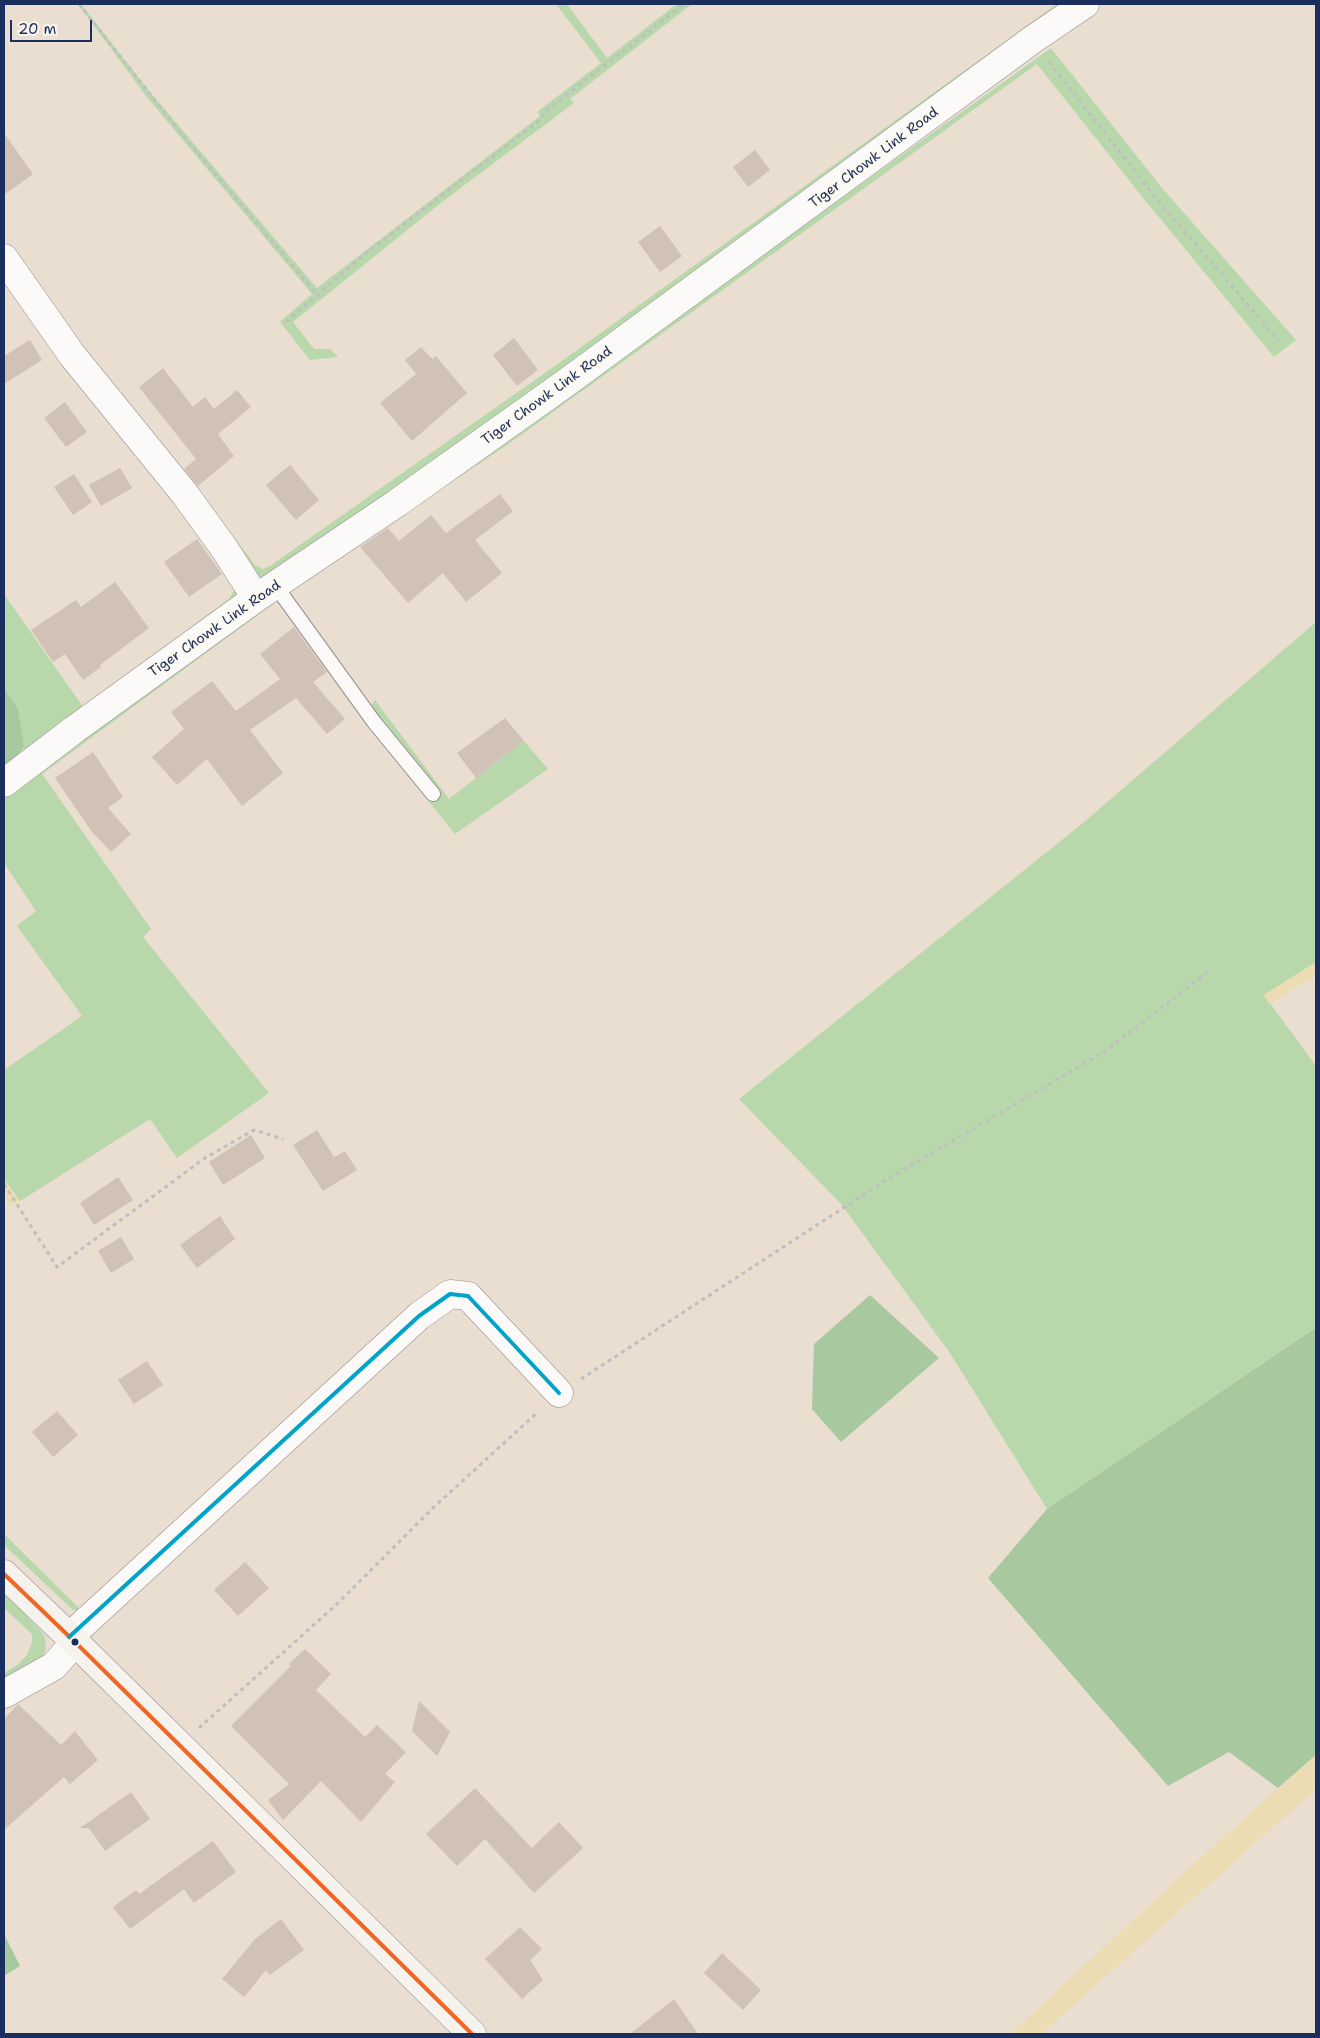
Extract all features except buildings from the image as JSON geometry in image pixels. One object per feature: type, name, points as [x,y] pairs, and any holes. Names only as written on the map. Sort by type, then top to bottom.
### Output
[{"type":"main road","points":[[4,1574],[472,2034]]},
{"type":"street","name":"Tiger Chowk Link Road","points":[[4,783],[75,728],[266,592],[397,503],[563,385],[1032,40],[1085,4]]},
{"type":"street","points":[[4,258],[72,355],[190,501],[224,548],[266,592]]},
{"type":"street","points":[[4,1694],[54,1666],[72,1640],[420,1316],[450,1294],[468,1296],[559,1393]]},
{"type":"lane","points":[[266,592],[433,794]]},
{"type":"path","points":[[79,4],[174,125],[317,295]]},
{"type":"path","points":[[286,322],[365,254],[540,120],[547,110],[684,4]]},
{"type":"path","points":[[1032,40],[1160,203],[1278,342]]},
{"type":"path","points":[[180,1745],[337,1604],[434,1506],[559,1393],[886,1180],[1104,1052],[1209,971]]},
{"type":"path","points":[[4,1184],[57,1267],[205,1158],[254,1130],[283,1139]]},
{"type":"green space","points":[[78,4],[81,4],[149,91],[317,288],[540,116],[537,112],[601,63],[556,4],[567,4],[607,58],[677,4],[692,4],[570,99],[574,103],[442,202],[293,322],[314,349],[330,349],[338,357],[310,360],[280,322],[312,294],[146,96]]},
{"type":"green space","points":[[1057,4],[1068,4],[518,404],[314,547],[261,579],[253,576],[199,491],[255,565],[263,569],[270,566],[559,363]]},
{"type":"green space","points":[[1051,48],[1162,188],[1296,340],[1274,357],[1144,199],[1037,64],[507,445],[293,589],[42,774],[151,929],[143,937],[269,1093],[177,1158],[150,1119],[20,1201],[4,1179],[4,1070],[82,1016],[17,926],[36,911],[4,863],[4,796],[297,581],[504,440]]},
{"type":"green space","points":[[231,578],[238,588],[237,597],[8,769],[18,709],[4,689],[4,594],[83,707],[229,599],[234,590]]},
{"type":"green space","points":[[1316,622],[1316,962],[1264,995],[1316,1066],[1316,1327],[1047,1509],[950,1353],[841,1204],[739,1099],[1083,823]]},
{"type":"green space","points":[[4,689],[18,709],[24,746],[4,772]]},
{"type":"green space","points":[[375,700],[449,799],[524,741],[548,769],[455,834],[363,720]]},
{"type":"green space","points":[[870,1295],[939,1358],[841,1442],[812,1409],[814,1344]]},
{"type":"green space","points":[[1315,1328],[1316,1755],[1278,1788],[1229,1752],[1168,1786],[988,1578],[1047,1509]]},
{"type":"green space","points":[[4,1534],[81,1610],[73,1610],[4,1545]]},
{"type":"green space","points":[[4,1593],[41,1631],[45,1638],[46,1648],[43,1656],[35,1664],[4,1686],[4,1673],[17,1665],[27,1655],[32,1643],[32,1634],[4,1608]]},
{"type":"green space","points":[[4,1934],[20,1966],[4,1976]]},
{"type":"sand","points":[[1316,962],[1316,975],[1269,1004],[1264,995]]},
{"type":"sand","points":[[4,1179],[20,1201],[11,1206],[4,1196]]},
{"type":"sand","points":[[1316,1755],[1316,1789],[1041,2034],[1010,2034],[1219,1841]]},
{"type":"transit line","points":[[69,1637],[419,1316],[450,1294],[468,1296],[559,1393]]},
{"type":"transit line","points":[[4,1574],[472,2034]]}]
